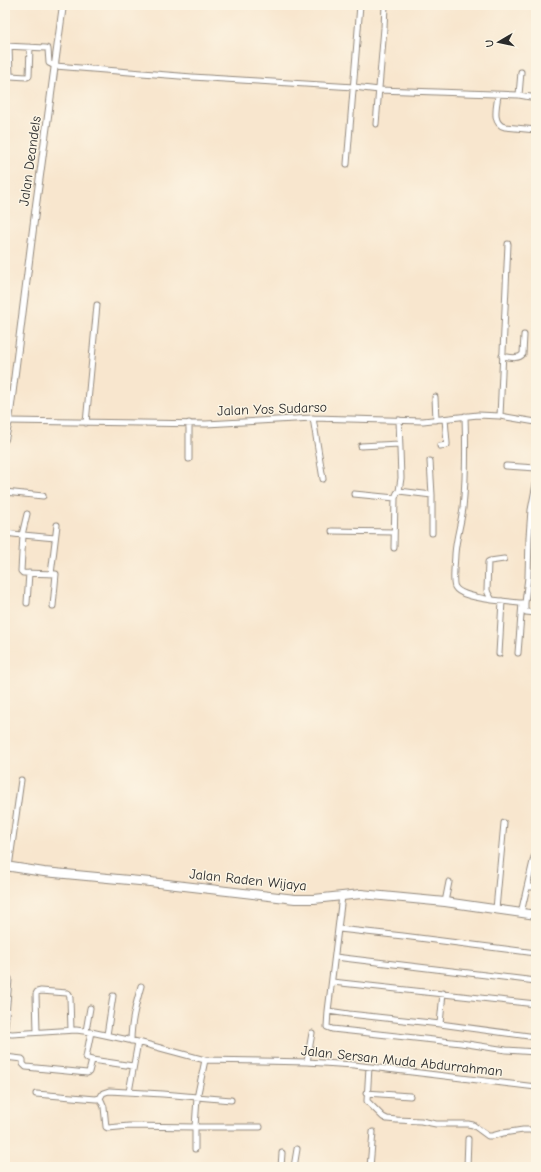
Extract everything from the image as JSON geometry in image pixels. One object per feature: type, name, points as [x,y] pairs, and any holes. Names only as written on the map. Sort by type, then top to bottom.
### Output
[{"type":"highway","name":"Jalan Raden Wijaya","points":[[7,867],[295,899],[314,899],[361,894],[445,902],[536,915]]},
{"type":"street","name":"Jalan Deandels","points":[[5,439],[9,422],[36,203],[64,5]]},
{"type":"street","points":[[347,164],[360,5]]},
{"type":"street","points":[[376,124],[385,5]]},
{"type":"street","points":[[30,47],[29,76],[7,76],[7,46],[30,47],[46,48],[48,49],[49,64],[55,66],[379,90],[519,95],[536,98]]},
{"type":"street","points":[[519,95],[521,72]]},
{"type":"street","points":[[498,95],[496,118],[501,126],[536,130]]},
{"type":"street","points":[[500,416],[508,244]]},
{"type":"street","points":[[86,423],[97,305]]},
{"type":"street","points":[[502,356],[518,358],[522,356],[524,335]]},
{"type":"street","points":[[435,397],[436,420]]},
{"type":"street","name":"Jalan Yos Sudarso","points":[[9,422],[206,424],[313,418],[436,420],[478,415],[500,416],[536,422]]},
{"type":"street","points":[[465,416],[466,451],[463,508],[456,544],[454,584],[458,592],[463,594],[492,600],[523,603]]},
{"type":"street","points":[[313,418],[323,479]]},
{"type":"street","points":[[440,446],[447,444],[445,419]]},
{"type":"street","points":[[394,548],[395,498],[399,491],[401,478],[399,420]]},
{"type":"street","points":[[189,423],[190,459]]},
{"type":"street","points":[[361,446],[399,444]]},
{"type":"street","points":[[430,460],[432,533]]},
{"type":"street","points":[[506,466],[536,468]]},
{"type":"street","points":[[518,653],[523,603],[528,577],[531,510],[536,484]]},
{"type":"street","points":[[399,491],[432,495]]},
{"type":"street","points":[[5,492],[43,496]]},
{"type":"street","points":[[354,494],[395,498]]},
{"type":"street","points":[[26,514],[21,571],[23,573],[55,574],[54,606]]},
{"type":"street","points":[[51,574],[57,526]]},
{"type":"street","points":[[332,531],[394,532]]},
{"type":"street","points":[[5,533],[55,538]]},
{"type":"street","points":[[492,600],[487,590],[488,562],[490,560],[504,559]]},
{"type":"street","points":[[27,603],[29,573]]},
{"type":"street","points":[[499,654],[502,601]]},
{"type":"street","points":[[523,603],[526,612],[536,613]]},
{"type":"street","points":[[7,867],[21,780]]},
{"type":"street","points":[[496,909],[504,823]]},
{"type":"street","points":[[521,913],[534,857]]},
{"type":"street","points":[[445,902],[448,882]]},
{"type":"street","points":[[527,887],[536,887]]},
{"type":"street","points":[[342,896],[327,1027],[332,1029],[461,1043],[506,1050],[536,1052]]},
{"type":"street","points":[[339,930],[403,936],[536,953]]},
{"type":"street","points":[[335,957],[536,980]]},
{"type":"street","points":[[5,1026],[9,979]]},
{"type":"street","points":[[332,982],[536,1004]]},
{"type":"street","points":[[131,1041],[131,1026],[134,1009],[141,986]]},
{"type":"street","points":[[37,1032],[36,994],[37,992],[41,991],[69,994],[71,1030]]},
{"type":"street","points":[[440,1024],[444,993]]},
{"type":"street","points":[[107,1035],[113,996]]},
{"type":"street","points":[[90,1008],[86,1057],[92,1060],[133,1066]]},
{"type":"street","points":[[328,1011],[536,1037]]},
{"type":"street","name":"Jalan Sersan Muda Abdurrahman","points":[[5,1033],[12,1034],[71,1030],[107,1035],[205,1060],[308,1062],[368,1067],[536,1087]]},
{"type":"street","points":[[308,1062],[312,1033]]},
{"type":"street","points":[[129,1092],[138,1042]]},
{"type":"street","points":[[5,1056],[22,1059],[23,1064],[26,1067],[87,1073],[89,1072],[92,1060]]},
{"type":"street","points":[[195,1149],[197,1098],[205,1060]]},
{"type":"street","points":[[368,1067],[366,1093],[367,1101],[383,1118],[421,1121],[436,1124],[468,1124],[488,1136],[522,1130],[536,1130]]},
{"type":"street","points":[[36,1094],[96,1099],[100,1098],[103,1093],[107,1092],[129,1092],[231,1100]]},
{"type":"street","points":[[366,1093],[410,1096]]},
{"type":"street","points":[[100,1098],[104,1107],[106,1128],[136,1126],[260,1127]]},
{"type":"street","points":[[370,1167],[373,1132]]},
{"type":"street","points":[[467,1167],[468,1139]]},
{"type":"street","points":[[294,1167],[297,1149]]},
{"type":"street","points":[[281,1167],[282,1153]]}]
